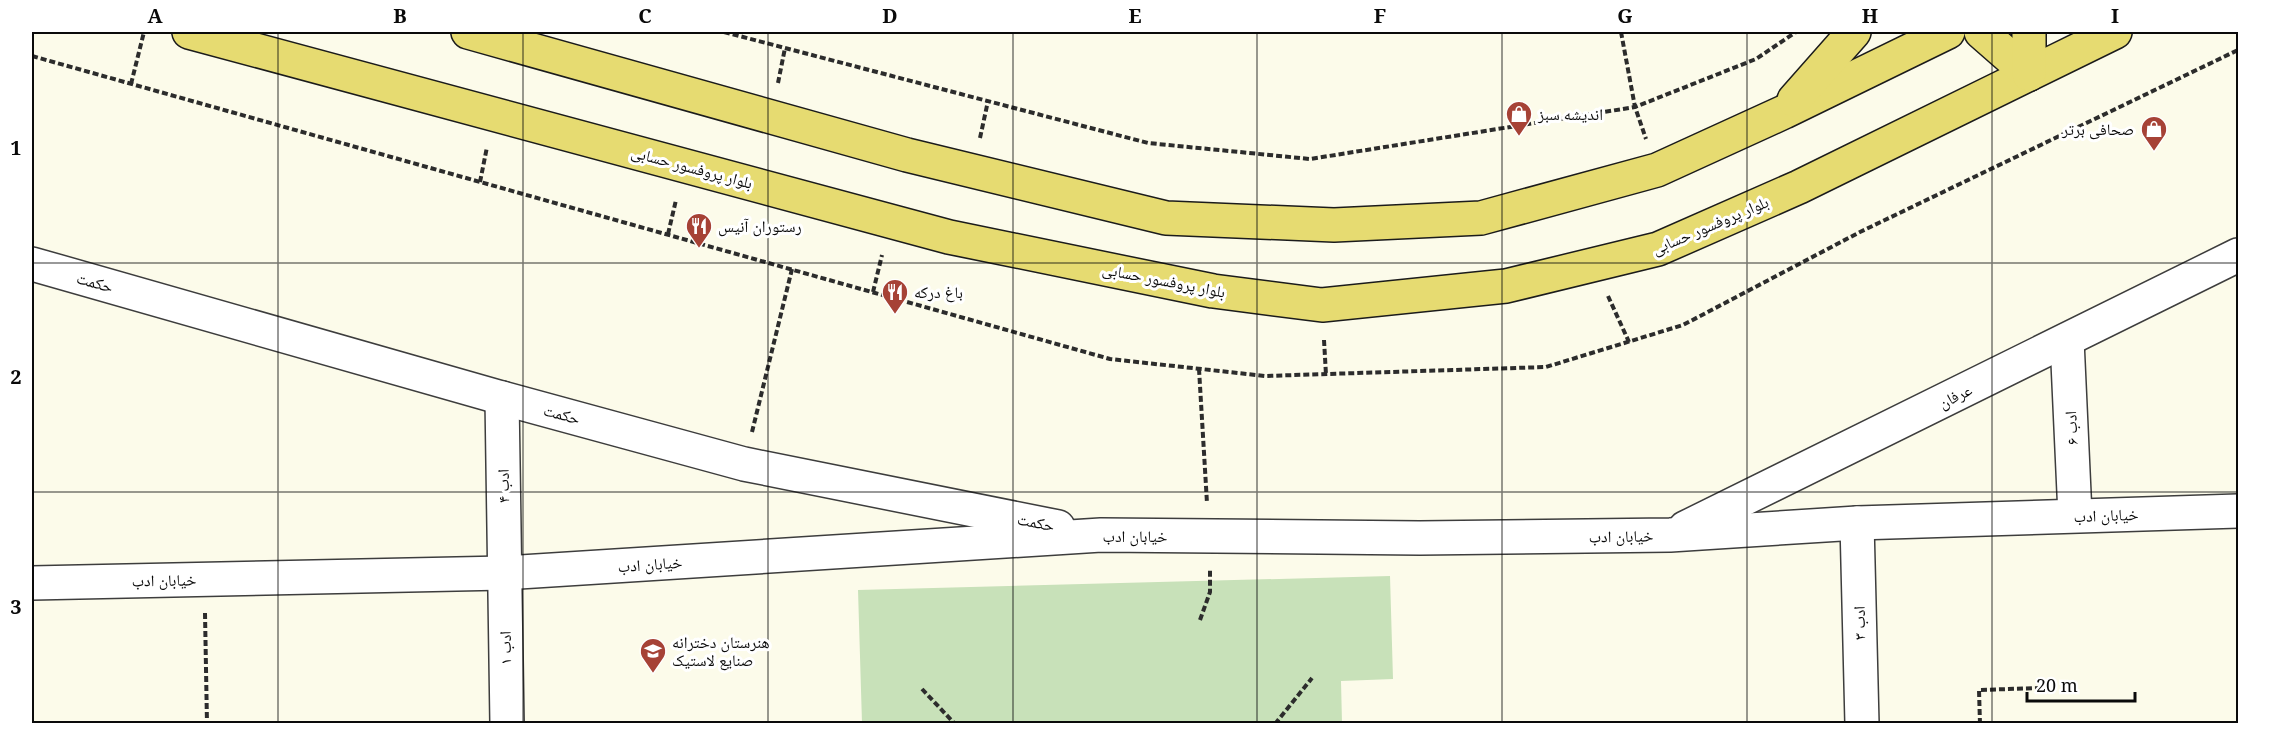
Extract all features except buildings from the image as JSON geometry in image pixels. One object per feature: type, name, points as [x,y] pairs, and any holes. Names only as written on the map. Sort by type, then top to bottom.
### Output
[{"type":"main road","name":"بلوار پروفسور حسابی","points":[[189,32],[949,237],[1213,291],[1322,305],[1506,286],[1658,249],[1799,187],[2115,32]]},
{"type":"main road","points":[[468,32],[907,155],[1166,218],[1335,225],[1481,218],[1657,170],[1784,112],[1948,32]]},
{"type":"main road","points":[[1784,112],[1854,32]]},
{"type":"main road","points":[[1981,32],[2029,74]]},
{"type":"main road","points":[[2029,74],[2030,32]]},
{"type":"street","name":"عرفان","points":[[1670,535],[2238,255]]},
{"type":"street","name":"حکمت","points":[[32,264],[502,398],[744,464],[1101,535]]},
{"type":"street","name":"ادب ۶","points":[[2067,340],[2076,515]]},
{"type":"street","name":"ادب ۴","points":[[502,398],[504,573]]},
{"type":"street","name":"خیابان ادب","points":[[32,583],[504,573],[1101,535],[1420,538],[1670,535],[1857,523],[2238,511]]},
{"type":"street","name":"ادب ۳","points":[[1857,523],[1862,723]]},
{"type":"street","name":"ادب ۱","points":[[504,573],[507,723]]},
{"type":"path","points":[[131,84],[144,32]]},
{"type":"path","points":[[724,32],[1148,143],[1310,159],[1635,107],[1756,59],[1796,32]]},
{"type":"path","points":[[1621,32],[1635,107]]},
{"type":"path","points":[[1594,264],[1629,342]]},
{"type":"path","points":[[744,464],[792,269]]},
{"type":"path","points":[[1199,369],[1210,591],[1200,620]]},
{"type":"path","points":[[204,579],[207,723]]},
{"type":"path","points":[[1275,723],[1312,678]]},
{"type":"path","points":[[1980,723],[1979,690],[2041,688]]},
{"type":"path","points":[[922,689],[955,723]]},
{"type":"green space","points":[[1390,576],[1393,679],[1341,681],[1342,723],[862,723],[858,590]]},
{"type":"place","name":"اندیشه سبز","points":[[1519,137]]},
{"type":"place","name":"صحافی برتر","points":[[2154,152]]},
{"type":"place","name":"رستوران آنیس","points":[[699,249]]},
{"type":"place","name":"باغ درکه","points":[[895,315]]},
{"type":"place","name":"هنرستان دخترانه صنایع لاستیک","points":[[653,674]]}]
